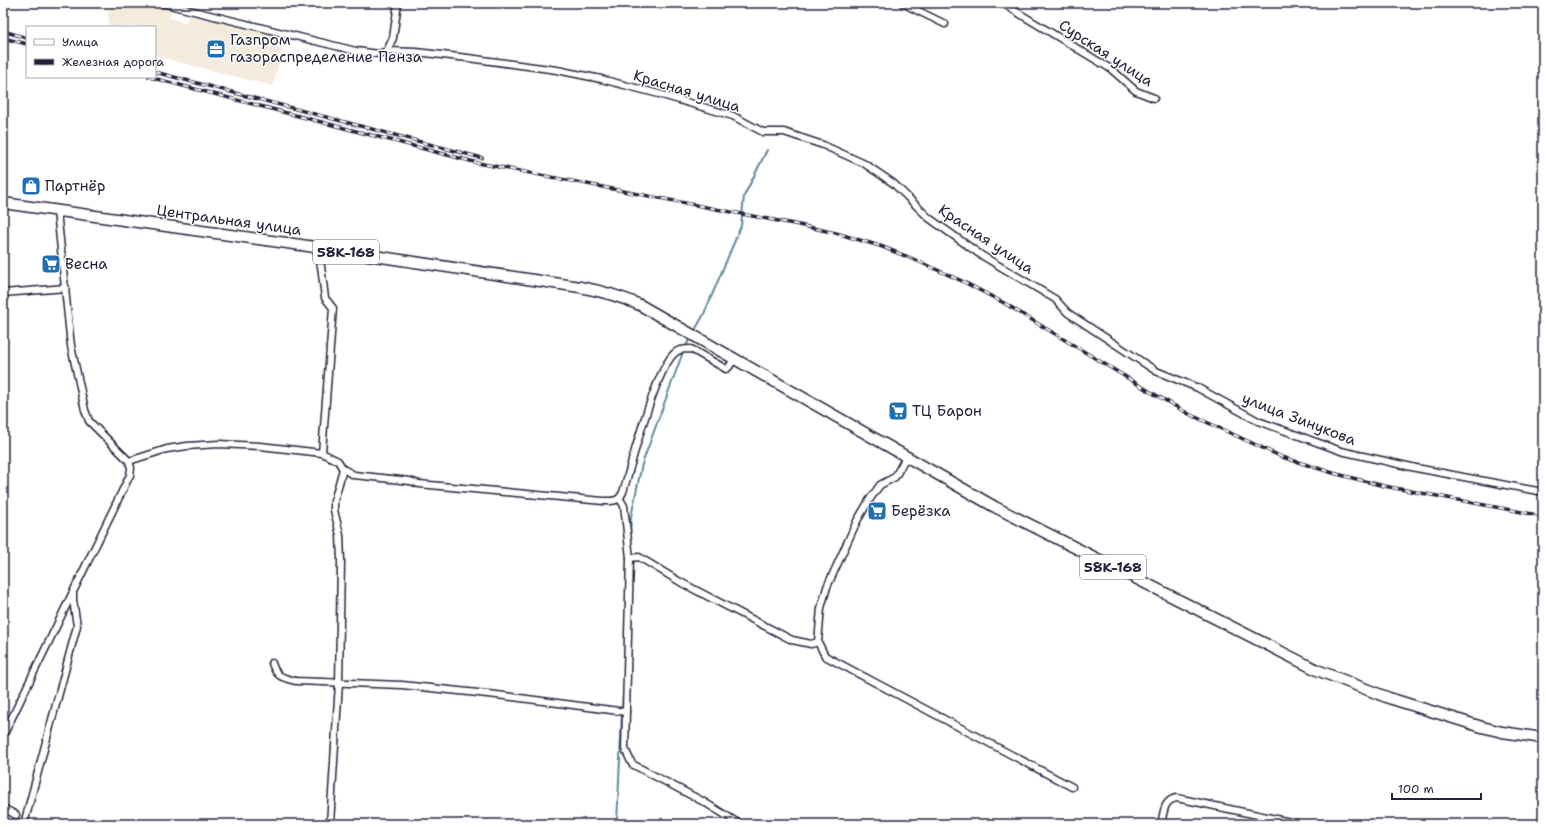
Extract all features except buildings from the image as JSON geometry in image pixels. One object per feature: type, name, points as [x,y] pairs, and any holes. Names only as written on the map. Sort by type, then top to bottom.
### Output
[{"type":"main road","name":"Центральная улица","points":[[3,204],[315,247],[605,292],[640,305],[734,359]]},
{"type":"main road","name":"58К-168","points":[[734,359],[995,507],[1318,670],[1389,698],[1482,728],[1543,738]]},
{"type":"street","name":"Красная улица","points":[[161,3],[356,51],[379,54],[387,51],[416,52],[557,70],[601,79],[659,94],[733,116],[763,132],[784,132],[823,145],[865,164],[893,183],[929,218],[981,255],[1055,300],[1068,313]]},
{"type":"street","points":[[387,51],[393,38],[398,3]]},
{"type":"street","points":[[902,3],[945,24]]},
{"type":"street","name":"Сурская улица","points":[[1002,3],[1111,69],[1136,91],[1154,98]]},
{"type":"street","points":[[3,736],[130,475],[131,468],[129,461],[89,421],[85,410],[71,346],[57,211]]},
{"type":"street","points":[[315,247],[323,276],[325,298],[333,307],[322,453]]},
{"type":"street","points":[[3,293],[66,288]]},
{"type":"street","name":"улица Зинукова","points":[[1068,313],[1156,371],[1198,388],[1258,421],[1341,451],[1416,468],[1543,492]]},
{"type":"street","points":[[129,461],[168,449],[219,444],[260,446],[322,453],[338,461],[343,469],[354,475],[410,481],[419,484],[614,501],[620,499],[623,492],[658,380],[676,352],[691,349],[726,369],[734,359]]},
{"type":"street","points":[[906,456],[895,477],[880,485],[870,499],[857,521],[827,587],[821,608],[818,642],[824,656],[1072,787]]},
{"type":"street","points":[[330,824],[339,683],[341,561],[340,535],[334,510],[334,501],[343,469]]},
{"type":"street","points":[[620,499],[624,506],[630,558],[625,749],[632,764],[704,802],[740,824]]},
{"type":"street","points":[[630,558],[639,557],[682,583],[792,640],[811,644],[818,642]]},
{"type":"street","points":[[24,824],[77,626],[73,592]]},
{"type":"street","points":[[272,663],[275,672],[279,676],[288,679],[339,683],[402,685],[626,712]]},
{"type":"street","points":[[1161,824],[1167,801],[1171,798],[1176,798],[1300,824]]},
{"type":"street","points":[[3,808],[16,815]]},
{"type":"shaded area","points":[[119,3],[145,3],[171,10],[169,18],[186,23],[188,14],[285,39],[273,86],[156,56],[156,26],[109,26],[108,14],[110,6]]},
{"type":"waterway","points":[[694,332],[704,314],[741,226],[744,196],[767,150]]},
{"type":"waterway","points":[[685,348],[690,338]]},
{"type":"waterway","points":[[630,535],[631,517],[642,464],[683,352]]},
{"type":"waterway","points":[[617,824],[623,693]]},
{"type":"railway","points":[[3,4],[11,3]]},
{"type":"railway","points":[[3,31],[26,38]]},
{"type":"railway","points":[[3,38],[26,44]]},
{"type":"railway","points":[[156,72],[482,158]]},
{"type":"railway","points":[[153,78],[478,163],[794,224],[836,233],[880,246],[962,281],[1004,303],[1189,414],[1282,457],[1333,473],[1384,486],[1543,516]]},
{"type":"place","name":"Газпром газораспределение Пенза","points":[[216,49]]},
{"type":"place","name":"Партнёр","points":[[31,186]]},
{"type":"place","name":"Весна","points":[[51,264]]},
{"type":"place","name":"ТЦ Барон","points":[[898,411]]},
{"type":"place","name":"Берёзка","points":[[877,511]]}]
